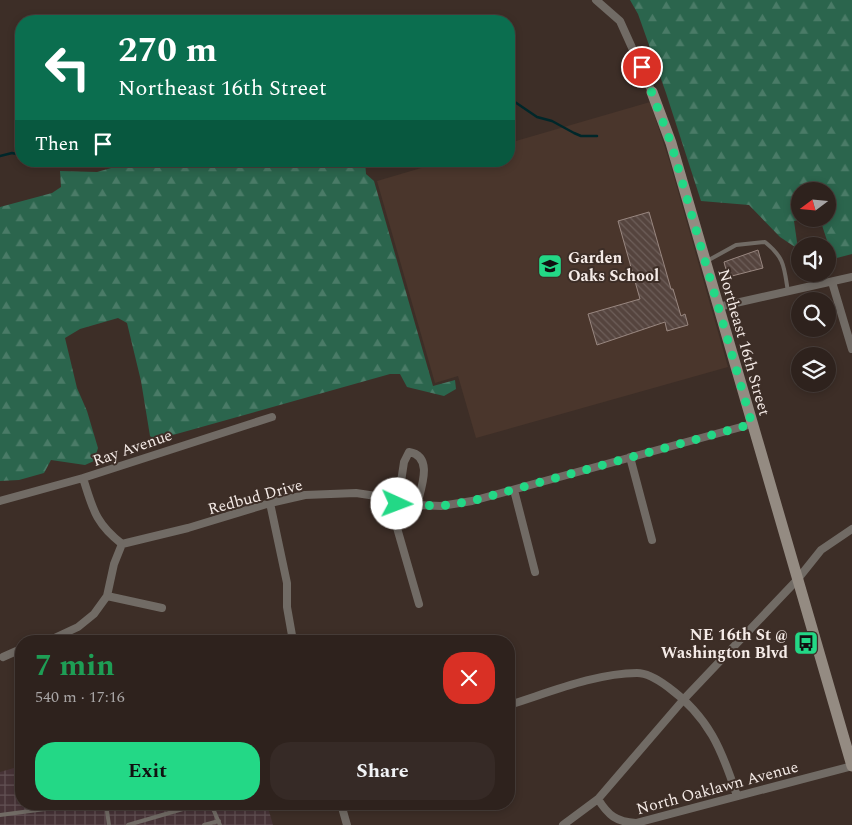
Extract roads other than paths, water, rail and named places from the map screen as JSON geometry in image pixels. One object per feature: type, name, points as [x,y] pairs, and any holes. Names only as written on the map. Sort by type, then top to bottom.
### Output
[{"type":"street","name":"Northeast 16th Street","points":[[596,0],[620,20],[652,92],[671,143],[796,580],[852,766]]},
{"type":"street","points":[[836,281],[852,277]]},
{"type":"street","points":[[718,307],[832,282],[852,349]]},
{"type":"street","name":"Ray Avenue","points":[[0,501],[83,478],[272,416]]},
{"type":"street","name":"Redbud Drive","points":[[122,544],[188,528],[270,503],[331,493],[376,496],[397,504],[441,506],[464,502],[752,424]]},
{"type":"street","points":[[417,505],[424,472],[423,460],[417,454],[409,452],[404,462],[395,521],[419,604]]},
{"type":"street","points":[[630,457],[652,540]]},
{"type":"street","points":[[61,635],[78,627],[94,614],[107,596],[114,564],[122,544],[104,530],[97,518],[83,478]]},
{"type":"street","points":[[514,490],[535,572]]},
{"type":"street","points":[[270,503],[287,583],[286,607],[292,635]]},
{"type":"street","points":[[563,825],[598,799],[684,699],[796,580],[821,550],[852,529]]},
{"type":"street","points":[[107,596],[162,608]]},
{"type":"street","points":[[3,657],[15,652]]},
{"type":"street","points":[[515,703],[610,676],[640,672],[661,682],[684,699],[714,734],[724,756],[737,796]]},
{"type":"street","name":"North Oaklawn Avenue","points":[[598,799],[607,814],[621,822],[636,823],[852,766]]},
{"type":"street","points":[[343,810],[347,825]]},
{"type":"lane","points":[[705,262],[736,245],[764,242],[779,254],[785,270],[788,292]]},
{"type":"lane","points":[[0,815],[38,810]]},
{"type":"lane","points":[[107,810],[109,825]]},
{"type":"lane","points":[[128,825],[179,810]]},
{"type":"lane","points":[[204,825],[220,823],[213,810]]},
{"type":"waterway","points":[[515,102],[537,117],[552,121],[581,136],[597,136]]},
{"type":"waterway","points":[[0,156],[15,154]]},
{"type":"place","name":"Garden Oaks School","points":[[550,266]]},
{"type":"place","name":"NE 16th St @ Washington Blvd","points":[[806,643]]}]
